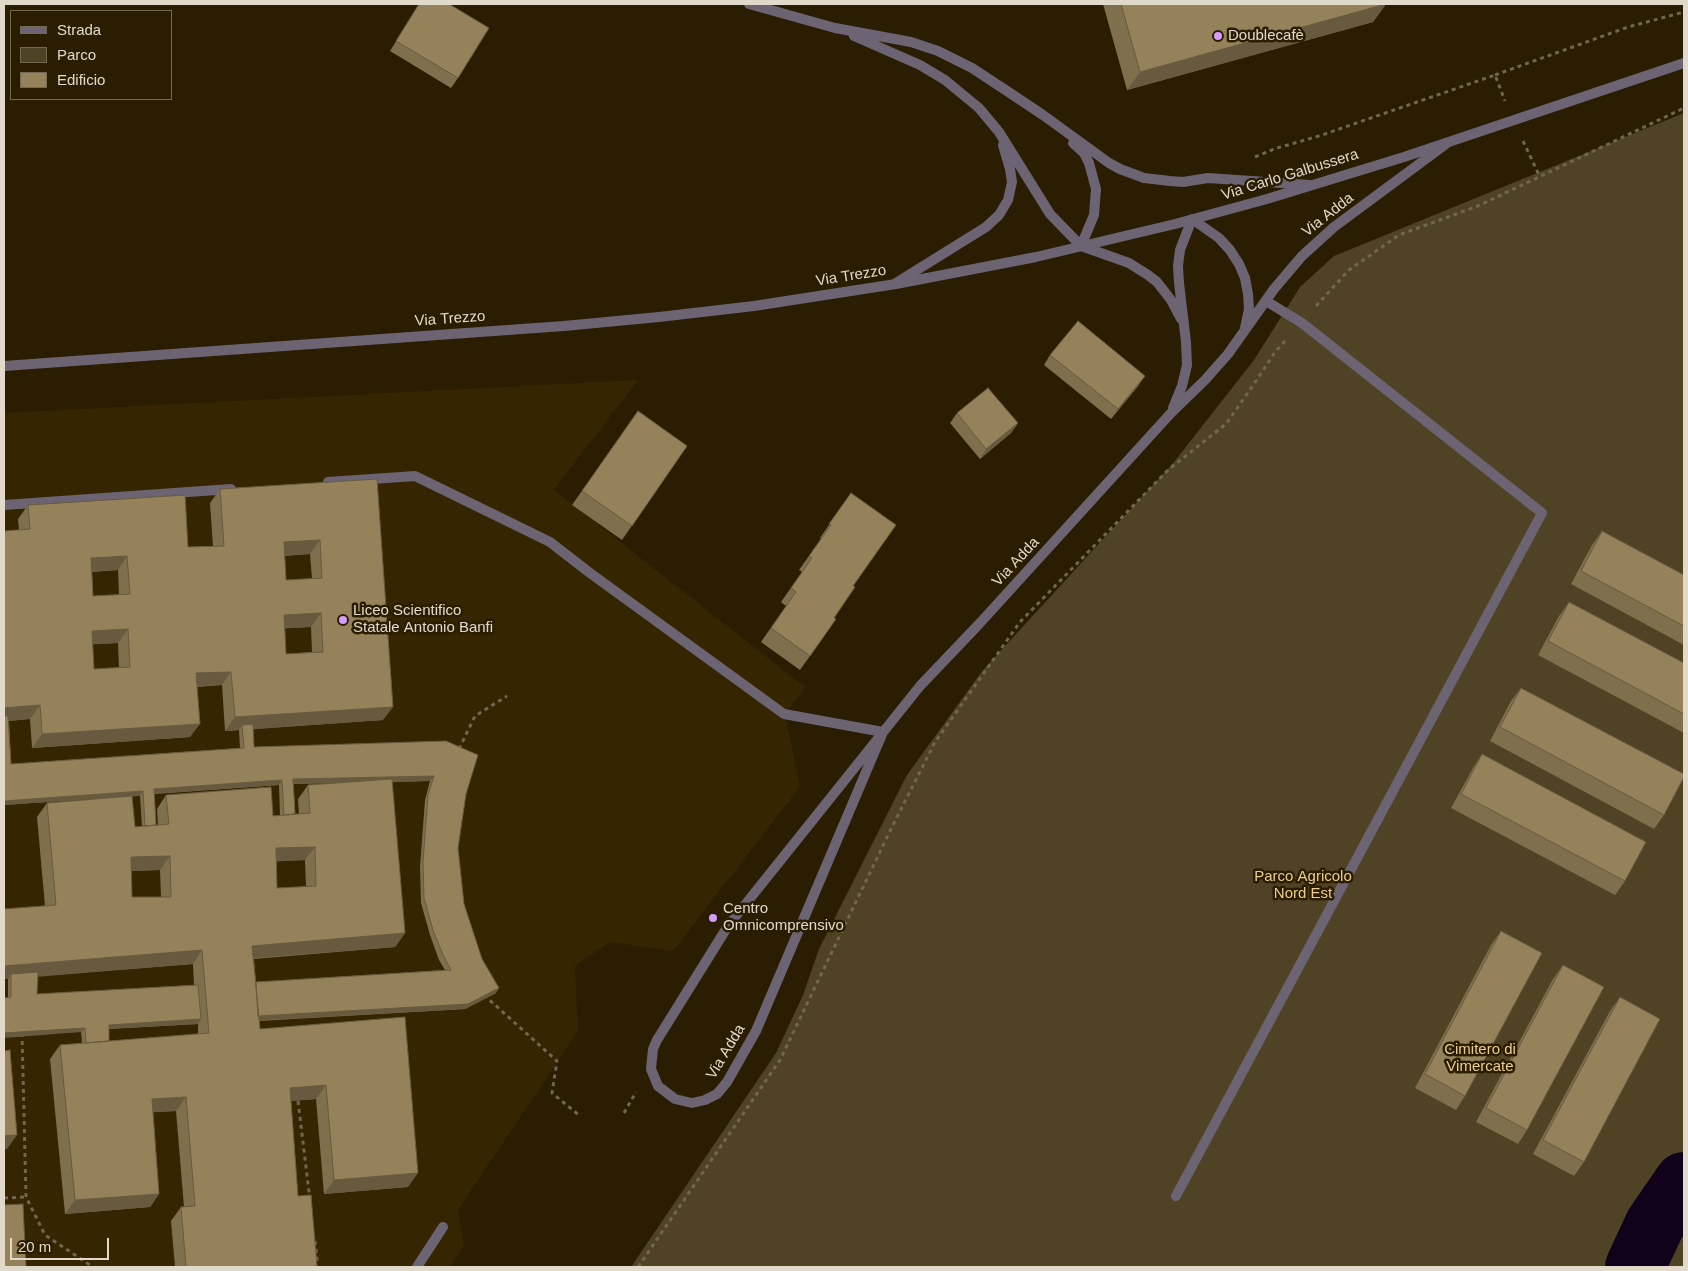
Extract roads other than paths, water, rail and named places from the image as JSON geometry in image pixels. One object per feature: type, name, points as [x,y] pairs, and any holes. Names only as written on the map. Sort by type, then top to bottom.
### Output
[{"type":"street","points":[[749,4],[835,28],[902,40],[938,51],[972,68],[1044,115],[1109,163],[1144,178],[1170,182],[1208,178],[1313,186]]},
{"type":"street","points":[[835,28],[908,58],[933,73],[974,103],[989,118],[999,132],[1050,214],[1081,246],[1095,209],[1096,188],[1094,178],[1084,154],[1044,115]]},
{"type":"street","name":"Via Carlo Galbussera","points":[[896,284],[1081,246],[1192,219],[1313,186],[1684,62]]},
{"type":"street","points":[[896,284],[986,227],[1002,211],[1008,200],[1012,178],[999,132]]},
{"type":"street","name":"Via Adda","points":[[883,732],[756,1031],[728,1082],[717,1094],[705,1100],[692,1103],[683,1102],[669,1096],[658,1086],[652,1069],[653,1049],[657,1040],[728,926],[883,732],[920,686],[980,623],[1171,413],[1205,380],[1228,354],[1292,266],[1323,236],[1449,142]]},
{"type":"street","name":"Via Adda","points":[[1171,413],[1185,375],[1187,353],[1178,266],[1180,250],[1192,219],[1219,238],[1239,264],[1245,278],[1248,294],[1249,310],[1244,331]]},
{"type":"street","name":"Via Adda","points":[[1081,246],[1129,263],[1157,282],[1177,310],[1186,342]]},
{"type":"street","name":"Via Trezzo","points":[[4,366],[593,324],[745,307],[896,284]]},
{"type":"street","points":[[1176,1196],[1542,513],[1302,323],[1266,301]]},
{"type":"street","points":[[317,483],[415,476],[550,542],[784,714],[883,732]]},
{"type":"street","points":[[4,505],[239,488]]},
{"type":"street","points":[[417,1267],[443,1227]]},
{"type":"waterway","points":[[1635,1267],[1655,1224],[1684,1182]]},
{"type":"place","name":"Doublecafè","points":[[1218,36]]},
{"type":"place","name":"Liceo Scientifico Statale Antonio Banfi","points":[[343,620]]},
{"type":"place","name":"Centro Omnicomprensivo","points":[[713,918]]},
{"type":"park label","name":"Parco Agricolo Nord Est","points":[[1303,886]]},
{"type":"park label","name":"Cimitero di Vimercate","points":[[1480,1058]]}]
